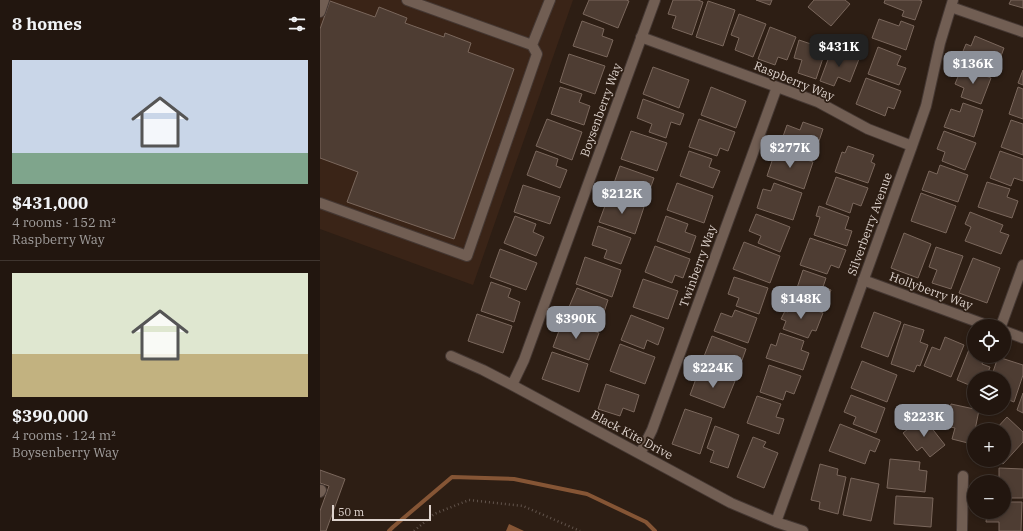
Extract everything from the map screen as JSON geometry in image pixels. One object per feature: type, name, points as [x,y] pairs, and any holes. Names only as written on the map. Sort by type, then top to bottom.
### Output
[{"type":"street","points":[[320,12],[324,0]]},
{"type":"street","points":[[320,203],[466,256],[537,54],[532,45],[407,0]]},
{"type":"street","points":[[532,45],[550,0]]},
{"type":"street","name":"Boysenberry Way","points":[[512,384],[524,360],[655,0]]},
{"type":"street","points":[[952,3],[1023,32]]},
{"type":"street","name":"Silverberry Avenue","points":[[776,522],[926,106],[940,43],[952,3]]},
{"type":"street","name":"Raspberry Way","points":[[641,38],[818,102],[868,129],[912,146]]},
{"type":"street","name":"Twinberry Way","points":[[640,454],[652,430],[777,87]]},
{"type":"street","points":[[1004,319],[1023,265]]},
{"type":"street","name":"Hollyberry Way","points":[[863,280],[970,319]]},
{"type":"street","points":[[1011,334],[1023,338]]},
{"type":"street","name":"Black Kite Drive","points":[[451,356],[512,384],[731,503],[776,522],[803,531]]},
{"type":"street","points":[[962,476],[962,531]]},
{"type":"path","points":[[414,531],[434,514],[469,500],[523,506],[580,531]]},
{"type":"shaded area","points":[[320,0],[573,0],[473,285],[320,229]]},
{"type":"shaded area","points":[[509,524],[524,531],[506,531]]},
{"type":"building","points":[[589,0],[629,1],[618,28],[583,14]]},
{"type":"building","points":[[673,0],[698,0],[703,2],[692,35],[672,28],[676,16],[668,14]]},
{"type":"building","points":[[756,0],[772,0],[770,5]]},
{"type":"building","points":[[814,0],[845,0],[850,4],[831,26],[808,7]]},
{"type":"building","points":[[885,0],[922,1],[915,20],[902,16],[904,11],[884,3]]},
{"type":"building","points":[[1011,0],[1023,0],[1023,8],[1009,4]]},
{"type":"building","points":[[330,1],[375,17],[379,7],[407,18],[405,23],[444,37],[445,33],[471,43],[468,52],[514,69],[454,239],[347,202],[358,172],[320,158],[320,29]]},
{"type":"building","points":[[708,1],[735,10],[723,46],[696,37]]},
{"type":"building","points":[[739,14],[766,24],[753,57],[735,50],[739,38],[731,35]]},
{"type":"building","points":[[879,19],[899,26],[901,21],[914,26],[906,50],[872,38]]},
{"type":"building","points":[[582,21],[604,29],[602,36],[613,40],[607,57],[573,46]]},
{"type":"building","points":[[770,27],[796,37],[787,60],[778,57],[775,65],[758,59]]},
{"type":"building","points":[[975,36],[1004,48],[994,75],[959,61],[966,44],[971,46]]},
{"type":"building","points":[[799,40],[826,49],[816,79],[798,73],[802,60],[794,58]]},
{"type":"building","points":[[878,47],[901,56],[897,65],[906,68],[899,85],[868,74]]},
{"type":"building","points":[[832,49],[859,59],[850,82],[838,77],[834,86],[820,81]]},
{"type":"building","points":[[569,54],[605,66],[595,94],[560,82]]},
{"type":"building","points":[[653,67],[689,80],[679,108],[643,94]]},
{"type":"building","points":[[962,67],[991,78],[981,104],[961,97],[964,88],[955,84]]},
{"type":"building","points":[[1023,70],[1023,85],[1018,83]]},
{"type":"building","points":[[866,78],[901,91],[894,109],[888,107],[885,116],[856,104]]},
{"type":"building","points":[[560,87],[582,94],[579,102],[590,106],[584,125],[551,114]]},
{"type":"building","points":[[711,87],[746,101],[736,128],[701,115]]},
{"type":"building","points":[[1018,87],[1023,89],[1023,119],[1009,114]]},
{"type":"building","points":[[643,99],[684,114],[680,125],[671,122],[666,138],[649,132],[652,124],[637,118]]},
{"type":"building","points":[[963,103],[983,110],[974,137],[944,127],[951,109],[960,112]]},
{"type":"building","points":[[547,119],[582,132],[572,160],[536,146]]},
{"type":"building","points":[[699,119],[735,132],[728,151],[720,148],[717,156],[689,147]]},
{"type":"building","points":[[1011,120],[1023,124],[1023,155],[1001,147]]},
{"type":"building","points":[[803,122],[823,129],[814,156],[780,145],[787,125],[800,130]]},
{"type":"building","points":[[631,131],[667,143],[657,171],[621,159]]},
{"type":"building","points":[[944,131],[976,143],[965,170],[942,161],[945,152],[937,149]]},
{"type":"building","points":[[848,146],[874,155],[871,162],[875,164],[868,183],[835,172],[842,152],[845,153]]},
{"type":"building","points":[[776,149],[813,162],[804,189],[767,176]]},
{"type":"building","points":[[536,151],[558,159],[556,166],[567,170],[560,188],[527,175]]},
{"type":"building","points":[[689,151],[712,159],[709,167],[720,171],[713,188],[680,176]]},
{"type":"building","points":[[1000,151],[1023,159],[1023,181],[1014,178],[1011,186],[990,178]]},
{"type":"building","points":[[940,165],[968,175],[958,202],[922,190],[929,171],[937,174]]},
{"type":"building","points":[[620,166],[654,178],[645,203],[623,194],[625,187],[614,183]]},
{"type":"building","points":[[836,177],[868,188],[861,206],[853,203],[850,213],[826,204]]},
{"type":"building","points":[[987,182],[1010,189],[1007,197],[1018,201],[1012,218],[978,207]]},
{"type":"building","points":[[677,183],[713,196],[704,223],[667,210]]},
{"type":"building","points":[[774,183],[802,193],[793,220],[757,208],[763,189],[771,191]]},
{"type":"building","points":[[523,185],[560,197],[550,224],[514,212]]},
{"type":"building","points":[[921,193],[956,206],[946,233],[911,221]]},
{"type":"building","points":[[609,195],[644,207],[635,234],[599,222]]},
{"type":"building","points":[[819,206],[849,217],[845,229],[852,231],[847,246],[814,235],[820,217],[816,216]]},
{"type":"building","points":[[970,212],[1003,225],[1000,232],[1009,235],[1001,254],[965,241],[971,227],[965,224]]},
{"type":"building","points":[[756,214],[790,227],[780,252],[758,243],[761,236],[749,231]]},
{"type":"building","points":[[515,216],[536,224],[533,232],[544,237],[536,256],[504,243]]},
{"type":"building","points":[[666,216],[688,224],[685,232],[696,236],[690,253],[657,241]]},
{"type":"building","points":[[598,226],[631,238],[621,264],[604,258],[607,250],[592,245]]},
{"type":"building","points":[[904,233],[931,244],[918,278],[891,268]]},
{"type":"building","points":[[810,238],[846,250],[839,268],[831,265],[827,274],[800,265]]},
{"type":"building","points":[[744,242],[780,256],[770,283],[733,269]]},
{"type":"building","points":[[655,246],[690,259],[683,278],[675,275],[672,283],[645,272]]},
{"type":"building","points":[[936,247],[963,256],[951,289],[932,283],[937,270],[929,267]]},
{"type":"building","points":[[500,249],[537,263],[526,290],[490,277]]},
{"type":"building","points":[[585,257],[621,270],[612,297],[576,284]]},
{"type":"building","points":[[973,258],[1000,268],[987,303],[959,293]]},
{"type":"building","points":[[803,270],[826,278],[823,287],[831,290],[825,308],[794,297]]},
{"type":"building","points":[[734,277],[768,288],[759,314],[736,306],[739,298],[728,294]]},
{"type":"building","points":[[643,279],[678,291],[668,319],[633,307]]},
{"type":"building","points":[[491,282],[511,289],[508,297],[520,302],[514,322],[481,311]]},
{"type":"building","points":[[577,288],[608,300],[601,321],[594,318],[591,325],[582,321],[585,313],[569,307]]},
{"type":"building","points":[[792,301],[823,313],[816,331],[812,330],[808,338],[783,329],[786,321],[781,319],[785,311],[788,312]]},
{"type":"building","points":[[735,310],[757,318],[748,343],[714,331],[721,313],[732,317]]},
{"type":"building","points":[[874,312],[901,322],[888,357],[861,347]]},
{"type":"building","points":[[477,314],[512,326],[503,353],[468,341]]},
{"type":"building","points":[[631,315],[664,328],[658,345],[647,340],[644,349],[621,340]]},
{"type":"building","points":[[563,320],[599,333],[589,360],[553,347]]},
{"type":"building","points":[[904,324],[924,330],[920,342],[928,345],[920,366],[917,365],[914,372],[891,364]]},
{"type":"building","points":[[780,333],[804,341],[801,350],[809,353],[803,370],[766,358],[771,344],[776,346]]},
{"type":"building","points":[[712,336],[746,349],[736,377],[701,364]]},
{"type":"building","points":[[945,337],[964,345],[951,377],[924,366],[932,347],[940,350]]},
{"type":"building","points":[[620,344],[655,357],[645,384],[610,371]]},
{"type":"building","points":[[552,352],[588,364],[579,392],[542,379]]},
{"type":"building","points":[[967,355],[967,363],[982,363],[990,367],[989,371],[967,371],[967,384],[957,380]]},
{"type":"building","points":[[862,361],[897,375],[887,402],[851,388]]},
{"type":"building","points":[[1011,361],[1023,365],[1023,375],[1014,402],[1011,401],[1011,371],[993,371],[996,363],[1011,363]]},
{"type":"building","points":[[769,365],[801,376],[794,394],[786,391],[783,400],[760,392]]},
{"type":"building","points":[[708,371],[735,381],[724,408],[690,395],[697,376],[704,379]]},
{"type":"building","points":[[606,384],[639,395],[634,412],[623,408],[620,416],[598,409]]},
{"type":"building","points":[[1023,393],[1023,413],[1017,410]]},
{"type":"building","points":[[851,395],[885,408],[876,433],[853,424],[856,417],[844,412]]},
{"type":"building","points":[[757,396],[781,404],[776,417],[784,419],[779,434],[747,423]]},
{"type":"building","points":[[951,404],[967,407],[967,415],[978,415],[976,423],[967,423],[967,443],[952,439],[955,428],[946,426]]},
{"type":"building","points":[[685,409],[712,418],[700,454],[672,444]]},
{"type":"building","points":[[923,417],[945,445],[930,457],[922,447],[917,451],[903,433]]},
{"type":"building","points":[[1007,417],[1023,432],[1023,442],[1011,455],[1011,423],[1001,423]]},
{"type":"building","points":[[840,424],[880,440],[875,452],[870,450],[865,464],[829,451]]},
{"type":"building","points":[[715,426],[739,435],[728,468],[710,462],[714,451],[707,448]]},
{"type":"building","points":[[753,437],[766,442],[763,447],[778,453],[764,488],[737,477]]},
{"type":"building","points":[[890,459],[920,462],[919,470],[927,471],[925,492],[887,488]]},
{"type":"building","points":[[820,464],[838,469],[837,475],[846,477],[838,514],[819,509],[820,502],[811,500]]},
{"type":"building","points":[[999,468],[1023,469],[1023,498],[1011,498],[1011,475],[999,475]]},
{"type":"building","points":[[320,470],[345,479],[326,531],[320,531],[320,511],[329,486],[320,483]]},
{"type":"building","points":[[851,478],[879,484],[871,521],[843,515]]},
{"type":"building","points":[[896,496],[933,498],[931,527],[894,524]]},
{"type":"building","points":[[1011,502],[1022,502],[1021,531],[999,531],[999,522],[986,522],[986,519],[1011,519]]},
{"type":"waterway","points":[[389,531],[452,477],[514,479],[587,494],[646,522],[655,531]]}]
